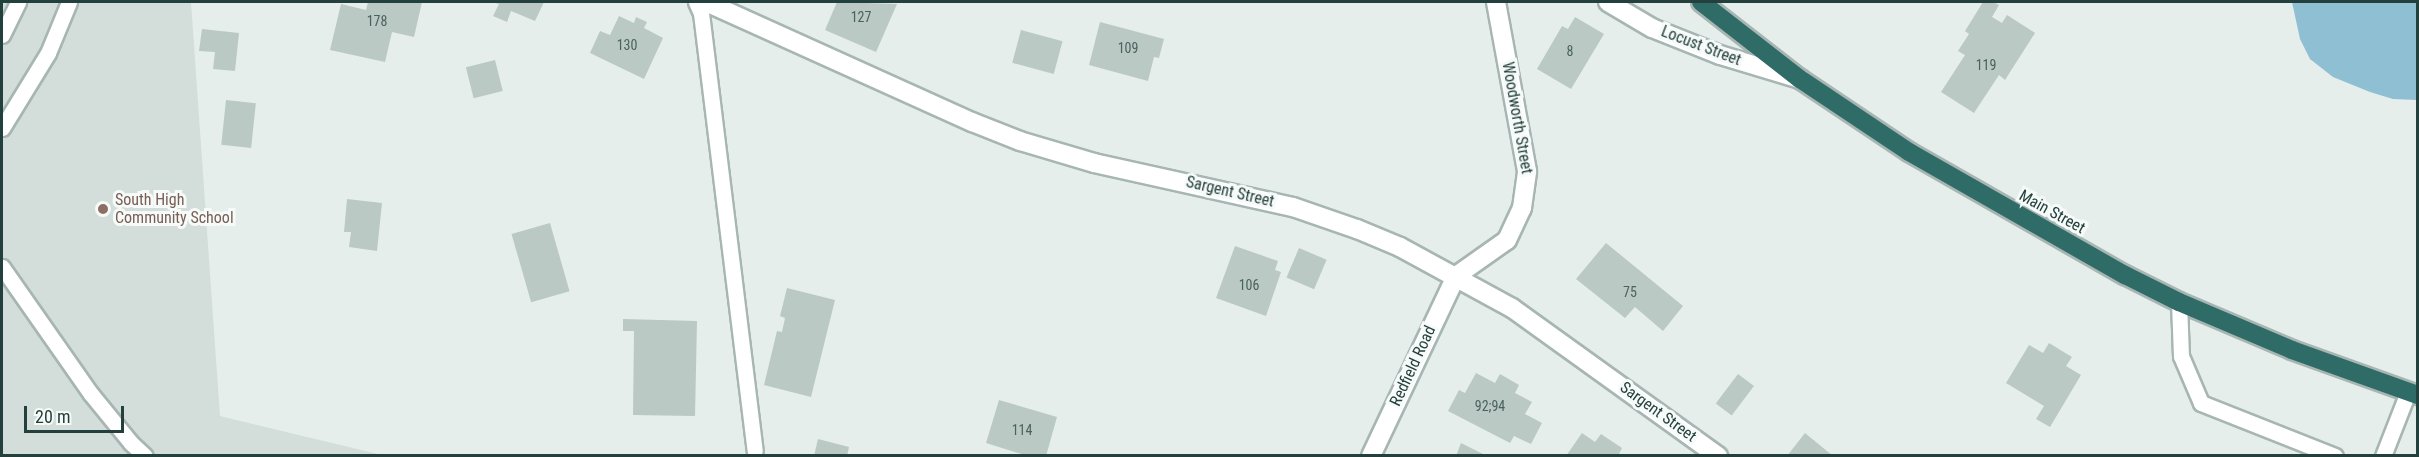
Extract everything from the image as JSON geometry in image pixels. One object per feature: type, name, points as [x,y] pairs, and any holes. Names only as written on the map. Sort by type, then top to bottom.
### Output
[{"type":"highway","name":"Main Street","points":[[1701,2],[1800,79],[1909,152],[2020,216],[2179,302],[2292,350],[2413,394]]},
{"type":"street","name":"Sargent Street","points":[[706,2],[972,122],[1020,141],[1094,163],[1293,207],[1368,233],[1456,276],[1512,308],[1718,456]]},
{"type":"street","name":"Woodworth Street","points":[[1456,276],[1507,240],[1520,216],[1527,181],[1496,2]]},
{"type":"street","name":"Locust Street","points":[[1608,2],[1641,23],[1720,56],[1800,79]]},
{"type":"street","name":"Redfield Road","points":[[1371,456],[1456,276]]},
{"type":"lane","points":[[2,35],[18,2]]},
{"type":"lane","points":[[2,128],[48,52],[69,2]]},
{"type":"lane","points":[[696,2],[701,13],[755,451]]},
{"type":"lane","points":[[2,267],[91,394],[131,443],[145,456]]},
{"type":"lane","points":[[2179,302],[2181,356],[2201,403],[2335,456]]},
{"type":"lane","points":[[2383,456],[2413,394]]},
{"type":"shaded area","name":"South High Community School","points":[[2,2],[191,2],[220,416],[382,455],[2,455]]},
{"type":"water","points":[[2292,2],[2417,2],[2417,100],[2393,99],[2370,92],[2333,77],[2310,59],[2300,39]]},
{"type":"building","points":[[368,2],[422,2],[414,37],[392,32],[385,62],[330,50],[341,4],[366,10]]},
{"type":"building","points":[[492,2],[544,2],[535,21],[511,11],[507,22],[493,16],[499,4]]},
{"type":"building","points":[[837,2],[897,4],[876,52],[825,30]]},
{"type":"building","points":[[1983,2],[1993,2],[1999,5],[1992,17],[2002,23],[2007,15],[2035,33],[2005,80],[1999,75],[1974,113],[1941,92],[1965,55],[1958,51],[1969,34],[1965,31]]},
{"type":"building","points":[[619,16],[634,23],[636,17],[647,22],[644,28],[663,38],[644,79],[590,53],[600,31],[610,35]]},
{"type":"building","points":[[1575,17],[1604,34],[1571,89],[1537,69],[1562,26],[1568,29]]},
{"type":"building","points":[[1100,22],[1164,39],[1159,58],[1154,57],[1148,81],[1089,65]]},
{"type":"building","points":[[202,29],[239,33],[235,71],[213,69],[215,52],[199,51]]},
{"type":"building","points":[[1021,30],[1063,41],[1054,74],[1012,63]]},
{"type":"building","points":[[495,60],[503,91],[474,98],[466,67]]},
{"type":"building","points":[[226,100],[256,103],[251,148],[221,145]]},
{"type":"building","points":[[347,199],[382,203],[377,251],[349,247],[351,232],[344,232]]},
{"type":"building","points":[[550,223],[570,291],[531,302],[512,234]]},
{"type":"building","points":[[1606,243],[1683,306],[1663,331],[1635,307],[1625,318],[1576,279]]},
{"type":"building","points":[[1235,246],[1278,261],[1275,270],[1281,272],[1266,316],[1216,298]]},
{"type":"building","points":[[1299,248],[1327,260],[1314,289],[1286,277]]},
{"type":"building","points":[[787,288],[835,300],[811,397],[764,385],[777,331],[782,332],[785,318],[780,316]]},
{"type":"building","points":[[623,319],[697,321],[695,416],[633,415],[634,331],[623,331]]},
{"type":"building","points":[[2049,343],[2072,357],[2066,366],[2081,375],[2050,427],[2036,419],[2044,406],[2006,383],[2029,345],[2043,353]]},
{"type":"building","points":[[1476,373],[1495,383],[1500,374],[1519,385],[1515,393],[1532,402],[1525,414],[1542,423],[1531,444],[1514,436],[1510,443],[1448,411],[1459,390],[1465,393]]},
{"type":"building","points":[[1738,374],[1754,386],[1732,416],[1716,404]]},
{"type":"building","points":[[999,400],[1057,417],[1046,456],[1028,456],[986,443]]},
{"type":"building","points":[[1582,433],[1595,442],[1601,434],[1622,448],[1618,456],[1566,456]]},
{"type":"building","points":[[1805,433],[1833,456],[1787,456]]},
{"type":"building","points":[[818,439],[849,447],[847,456],[814,456]]},
{"type":"building","points":[[1461,443],[1487,456],[1456,456]]},
{"type":"place","name":"South High Community School","points":[[103,209]]}]
